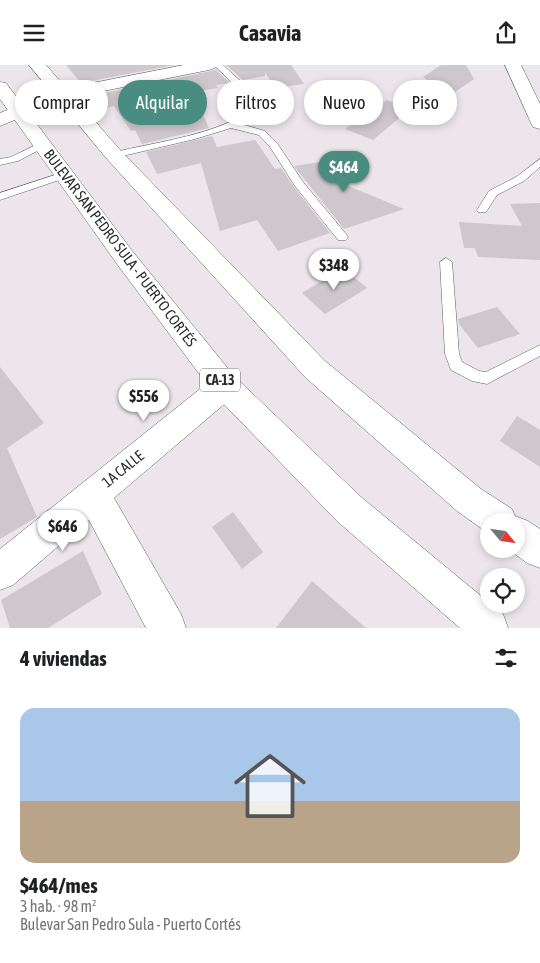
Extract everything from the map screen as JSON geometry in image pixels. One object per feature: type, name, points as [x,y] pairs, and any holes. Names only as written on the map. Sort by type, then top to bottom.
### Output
[{"type":"main road","points":[[37,65],[50,80]]},
{"type":"main road","points":[[108,86],[209,65]]},
{"type":"main road","points":[[513,65],[540,123]]},
{"type":"main road","name":"BULEVAR SAN PEDRO SULA - PUERTO CORTÉS","points":[[0,87],[9,116],[42,145],[125,258],[225,385],[349,509],[489,628]]},
{"type":"main road","points":[[88,125],[114,155],[314,369],[470,500],[489,513]]},
{"type":"main road","name":"1A CALLE","points":[[0,572],[225,385]]},
{"type":"main road","points":[[93,494],[167,628]]},
{"type":"main road","points":[[525,539],[540,550]]},
{"type":"lane","points":[[218,65],[233,80]]},
{"type":"lane","points":[[114,155],[229,125],[248,128],[262,133],[274,145],[299,184],[342,237]]},
{"type":"lane","points":[[0,161],[14,159],[42,145]]},
{"type":"lane","points":[[482,209],[493,193],[520,179],[540,162]]},
{"type":"lane","points":[[0,197],[64,175]]},
{"type":"lane","points":[[446,262],[452,353],[456,366],[476,377],[487,378],[540,350]]},
{"type":"building","points":[[66,65],[174,65],[96,80],[78,80]]},
{"type":"building","points":[[226,65],[291,65],[304,84],[294,85],[294,80],[270,80],[265,72],[265,76],[243,80]]},
{"type":"building","points":[[441,65],[466,65],[474,79],[457,91],[457,80],[427,80],[423,77]]},
{"type":"building","points":[[216,70],[227,80],[217,80],[217,88],[207,90],[207,80],[168,80]]},
{"type":"building","points":[[118,90],[118,112],[114,106],[108,108],[108,92]]},
{"type":"building","points":[[387,100],[393,102],[393,123],[373,140],[345,129],[351,125],[383,125],[383,103]]},
{"type":"building","points":[[207,124],[209,128],[142,144],[135,130],[131,131],[127,125]]},
{"type":"building","points":[[212,136],[217,147],[255,140],[275,169],[281,168],[330,233],[278,251],[257,220],[220,231],[201,163],[157,174],[146,152]]},
{"type":"building","points":[[361,156],[341,183],[404,209],[344,229],[294,166]]},
{"type":"building","points":[[540,203],[540,260],[478,257],[475,248],[464,248],[459,222],[522,226],[510,204]]},
{"type":"building","points":[[343,268],[367,288],[325,314],[302,293]]},
{"type":"building","points":[[497,307],[520,334],[478,348],[459,324],[458,319]]},
{"type":"building","points":[[0,367],[44,423],[7,448],[37,517],[0,539]]},
{"type":"building","points":[[517,416],[540,430],[540,467],[500,441]]},
{"type":"building","points":[[233,512],[263,552],[242,569],[212,527]]},
{"type":"building","points":[[83,551],[102,594],[48,628],[10,628],[1,600]]},
{"type":"building","points":[[312,581],[366,628],[276,628]]}]
